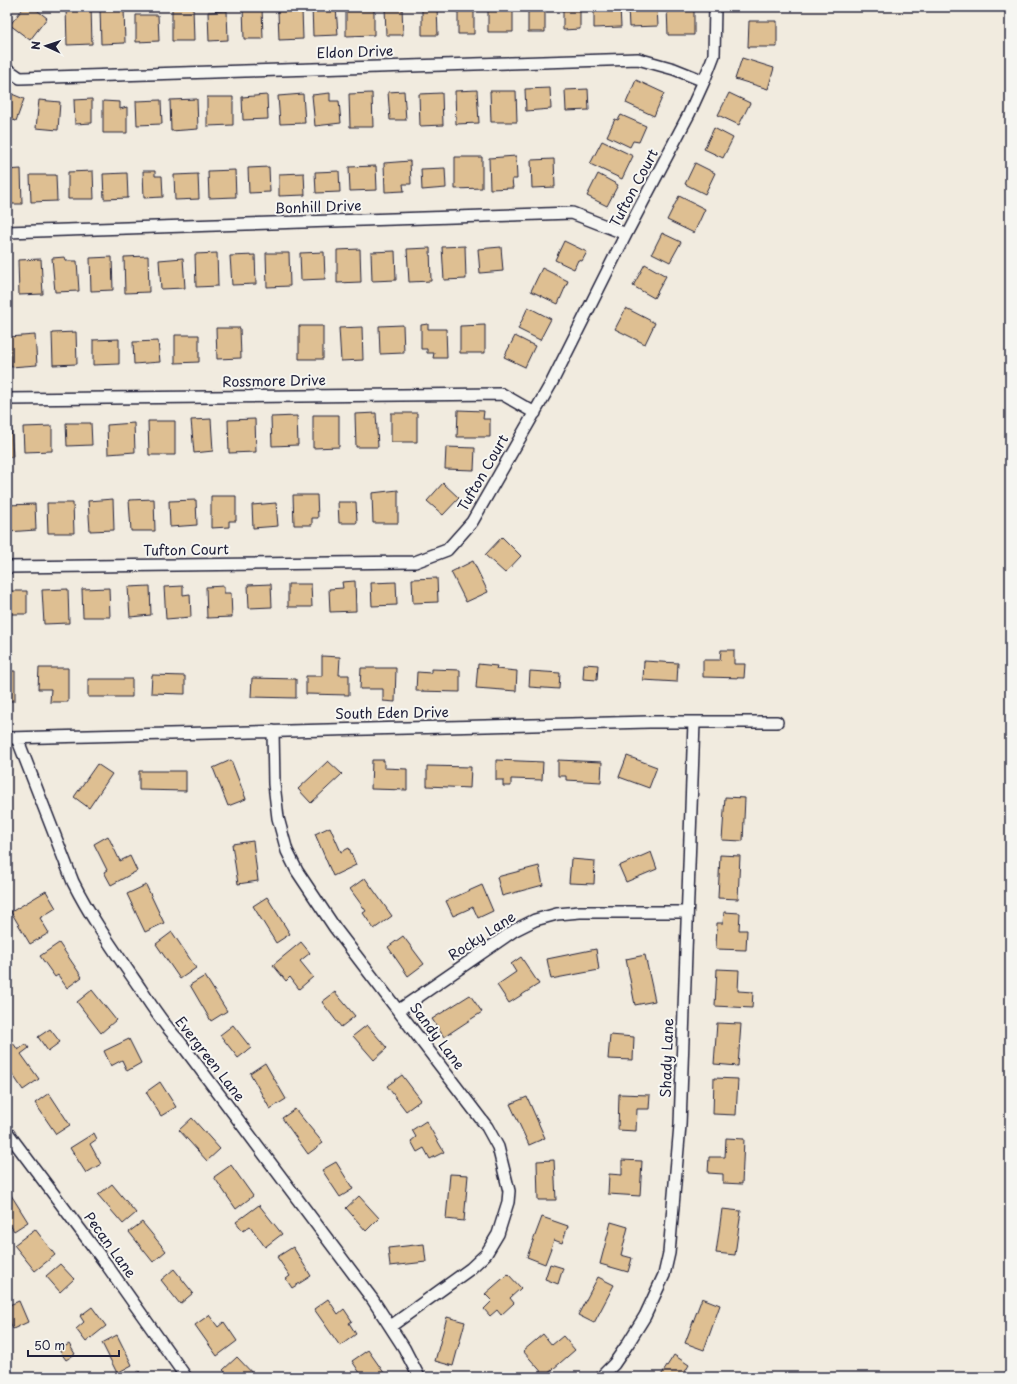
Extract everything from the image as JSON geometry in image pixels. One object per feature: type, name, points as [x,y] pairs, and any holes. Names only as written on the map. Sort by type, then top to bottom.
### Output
[{"type":"street","name":"Tufton Court","points":[[7,567],[415,562],[447,550],[472,522],[535,413],[689,114],[714,55],[715,7]]},
{"type":"street","name":"Eldon Drive","points":[[7,69],[20,78],[638,59],[674,69],[704,81]]},
{"type":"street","name":"Bonhill Drive","points":[[7,232],[572,213],[626,234]]},
{"type":"street","name":"Rossmore Drive","points":[[7,399],[502,394],[535,413]]},
{"type":"street","name":"South Eden Drive","points":[[12,738],[694,722],[777,722]]},
{"type":"street","name":"Shady Lane","points":[[601,1377],[623,1352],[645,1316],[664,1275],[669,1253],[680,1125],[694,722]]},
{"type":"street","name":"Sandy Lane","points":[[273,732],[274,784],[278,818],[280,829],[292,861],[335,928],[487,1127],[498,1147],[509,1191],[508,1202],[498,1234],[486,1254],[452,1283],[391,1326]]},
{"type":"street","name":"Evergreen Lane","points":[[12,738],[73,882],[83,902],[113,951],[158,1016],[180,1042],[391,1326],[420,1377]]},
{"type":"street","name":"Rocky Lane","points":[[399,1010],[515,930],[535,920],[557,914],[580,912],[687,912]]},
{"type":"street","name":"Pecan Lane","points":[[7,1132],[106,1264],[186,1377]]},
{"type":"building","points":[[24,7],[33,7],[47,18],[30,40],[10,25]]},
{"type":"building","points":[[66,7],[91,7],[92,44],[67,45]]},
{"type":"building","points":[[172,7],[193,7],[194,41],[172,41]]},
{"type":"building","points":[[243,7],[262,7],[263,39],[244,39]]},
{"type":"building","points":[[312,7],[336,7],[338,35],[313,36]]},
{"type":"building","points":[[346,7],[374,7],[374,35],[346,36]]},
{"type":"building","points":[[385,7],[402,7],[403,35],[386,35]]},
{"type":"building","points":[[422,7],[437,7],[438,35],[422,35]]},
{"type":"building","points":[[458,7],[474,7],[474,34],[458,34]]},
{"type":"building","points":[[488,7],[513,7],[513,32],[488,32]]},
{"type":"building","points":[[528,7],[545,7],[545,32],[528,32]]},
{"type":"building","points":[[563,7],[580,7],[580,29],[563,30]]},
{"type":"building","points":[[594,7],[620,7],[621,27],[594,28]]},
{"type":"building","points":[[628,7],[657,7],[658,26],[629,27]]},
{"type":"building","points":[[667,7],[694,7],[694,35],[668,35]]},
{"type":"building","points":[[748,7],[780,7],[780,10],[748,10]]},
{"type":"building","points":[[124,8],[125,43],[101,44],[100,9]]},
{"type":"building","points":[[302,10],[303,39],[279,40],[278,11]]},
{"type":"building","points":[[227,11],[228,40],[209,41],[208,12]]},
{"type":"building","points":[[136,15],[158,15],[159,41],[136,42]]},
{"type":"building","points":[[749,21],[777,21],[777,47],[748,47]]},
{"type":"building","points":[[742,58],[774,68],[768,89],[735,79]]},
{"type":"building","points":[[636,80],[664,93],[654,116],[626,103]]},
{"type":"building","points":[[550,88],[551,109],[526,111],[525,89]]},
{"type":"building","points":[[588,89],[589,110],[566,111],[565,90]]},
{"type":"building","points":[[477,90],[479,123],[456,124],[455,91]]},
{"type":"building","points":[[404,91],[406,120],[390,120],[388,92]]},
{"type":"building","points":[[490,91],[516,91],[517,122],[491,122]]},
{"type":"building","points":[[7,92],[24,99],[16,121],[7,118]]},
{"type":"building","points":[[330,93],[330,101],[339,101],[341,123],[315,126],[312,95]]},
{"type":"building","points":[[372,93],[373,127],[350,127],[349,94]]},
{"type":"building","points":[[442,93],[443,125],[420,126],[419,94]]},
{"type":"building","points":[[729,93],[750,103],[739,125],[718,115]]},
{"type":"building","points":[[303,94],[305,123],[280,124],[278,96]]},
{"type":"building","points":[[267,95],[268,119],[243,120],[242,97]]},
{"type":"building","points":[[207,97],[233,97],[233,125],[207,126]]},
{"type":"building","points":[[92,99],[92,123],[75,124],[74,100]]},
{"type":"building","points":[[197,99],[198,129],[171,131],[170,100]]},
{"type":"building","points":[[39,100],[60,102],[58,130],[36,128]]},
{"type":"building","points":[[161,100],[162,124],[137,125],[136,101]]},
{"type":"building","points":[[103,101],[120,102],[120,109],[127,107],[127,133],[103,133]]},
{"type":"building","points":[[621,115],[646,126],[639,142],[633,141],[630,147],[607,136],[615,119],[618,120]]},
{"type":"building","points":[[714,128],[733,138],[723,158],[704,149]]},
{"type":"building","points":[[602,141],[633,156],[622,179],[590,164]]},
{"type":"building","points":[[516,156],[517,179],[512,179],[513,188],[490,189],[489,158]]},
{"type":"building","points":[[455,157],[482,157],[482,188],[455,189]]},
{"type":"building","points":[[554,159],[555,187],[532,188],[531,160]]},
{"type":"building","points":[[410,161],[411,184],[403,184],[404,191],[385,192],[384,163]]},
{"type":"building","points":[[695,163],[715,173],[705,194],[685,184]]},
{"type":"building","points":[[376,166],[377,190],[350,191],[349,167]]},
{"type":"building","points":[[269,167],[270,192],[249,193],[248,168]]},
{"type":"building","points":[[445,168],[446,188],[422,190],[421,169]]},
{"type":"building","points":[[21,169],[22,204],[7,204],[7,170]]},
{"type":"building","points":[[235,170],[236,197],[209,198],[208,171]]},
{"type":"building","points":[[93,171],[94,199],[68,199],[68,172]]},
{"type":"building","points":[[143,171],[155,171],[155,176],[162,176],[163,197],[144,198]]},
{"type":"building","points":[[339,171],[340,192],[316,193],[315,172]]},
{"type":"building","points":[[127,173],[128,198],[104,199],[103,174]]},
{"type":"building","points":[[304,173],[305,195],[279,196],[279,174]]},
{"type":"building","points":[[198,174],[199,199],[175,200],[174,175]]},
{"type":"building","points":[[598,174],[618,185],[607,206],[587,196]]},
{"type":"building","points":[[30,175],[56,175],[57,201],[31,202]]},
{"type":"building","points":[[679,196],[705,209],[694,233],[667,220]]},
{"type":"building","points":[[662,233],[681,242],[670,262],[652,253]]},
{"type":"building","points":[[564,241],[587,252],[582,261],[578,260],[574,269],[555,260]]},
{"type":"building","points":[[465,246],[466,279],[444,280],[442,247]]},
{"type":"building","points":[[501,247],[503,271],[480,273],[478,249]]},
{"type":"building","points":[[430,248],[431,281],[409,282],[407,249]]},
{"type":"building","points":[[360,249],[361,282],[337,283],[337,250]]},
{"type":"building","points":[[395,251],[396,280],[372,281],[371,252]]},
{"type":"building","points":[[324,252],[325,279],[301,280],[300,253]]},
{"type":"building","points":[[217,253],[218,286],[196,287],[195,254]]},
{"type":"building","points":[[266,253],[289,253],[290,286],[267,287]]},
{"type":"building","points":[[255,255],[256,284],[232,285],[230,256]]},
{"type":"building","points":[[148,256],[149,292],[125,293],[124,257]]},
{"type":"building","points":[[65,257],[66,261],[77,261],[79,291],[55,292],[52,258]]},
{"type":"building","points":[[112,257],[113,290],[91,291],[90,258]]},
{"type":"building","points":[[183,258],[185,288],[161,289],[159,260]]},
{"type":"building","points":[[41,259],[43,294],[19,295],[18,260]]},
{"type":"building","points":[[645,264],[666,276],[654,298],[633,286]]},
{"type":"building","points":[[542,268],[568,281],[558,304],[531,291]]},
{"type":"building","points":[[528,307],[551,319],[540,340],[518,329]]},
{"type":"building","points":[[626,308],[655,323],[645,344],[615,329]]},
{"type":"building","points":[[428,324],[428,329],[446,329],[447,358],[433,358],[434,353],[427,353],[427,349],[421,349],[421,325]]},
{"type":"building","points":[[403,325],[404,353],[380,354],[379,326]]},
{"type":"building","points":[[485,325],[485,353],[460,353],[460,326]]},
{"type":"building","points":[[299,326],[323,326],[323,359],[299,359]]},
{"type":"building","points":[[362,327],[363,360],[341,361],[339,328]]},
{"type":"building","points":[[216,328],[240,328],[241,358],[217,359]]},
{"type":"building","points":[[76,332],[77,364],[53,365],[52,333]]},
{"type":"building","points":[[35,335],[37,365],[11,367],[9,337]]},
{"type":"building","points":[[175,335],[199,335],[199,362],[175,363]]},
{"type":"building","points":[[515,336],[535,346],[525,367],[504,357]]},
{"type":"building","points":[[119,339],[119,364],[93,365],[93,340]]},
{"type":"building","points":[[158,341],[160,362],[134,364],[133,342]]},
{"type":"building","points":[[458,410],[484,411],[483,419],[490,419],[490,437],[457,437]]},
{"type":"building","points":[[376,413],[378,447],[356,447],[355,414]]},
{"type":"building","points":[[391,413],[417,413],[417,442],[391,442]]},
{"type":"building","points":[[313,415],[339,415],[339,447],[313,448]]},
{"type":"building","points":[[297,416],[298,445],[272,446],[271,417]]},
{"type":"building","points":[[211,419],[213,451],[194,453],[191,420]]},
{"type":"building","points":[[255,419],[256,452],[229,453],[228,420]]},
{"type":"building","points":[[148,421],[175,421],[175,455],[149,455]]},
{"type":"building","points":[[66,423],[91,423],[92,445],[67,446]]},
{"type":"building","points":[[134,423],[135,452],[108,454],[107,425]]},
{"type":"building","points":[[52,426],[52,451],[24,452],[23,427]]},
{"type":"building","points":[[7,427],[11,427],[13,457],[7,457]]},
{"type":"building","points":[[446,447],[475,448],[474,470],[445,469]]},
{"type":"building","points":[[443,483],[459,498],[443,515],[427,501]]},
{"type":"building","points":[[398,490],[398,523],[373,523],[372,493]]},
{"type":"building","points":[[293,495],[317,495],[318,518],[312,518],[312,525],[294,525]]},
{"type":"building","points":[[211,496],[236,496],[236,521],[229,521],[229,527],[211,528]]},
{"type":"building","points":[[113,499],[114,530],[90,531],[88,501]]},
{"type":"building","points":[[154,499],[155,531],[131,531],[129,500]]},
{"type":"building","points":[[196,500],[197,525],[170,527],[169,501]]},
{"type":"building","points":[[338,502],[356,502],[357,523],[339,523]]},
{"type":"building","points":[[47,503],[73,503],[74,533],[48,533]]},
{"type":"building","points":[[276,503],[278,526],[253,528],[252,505]]},
{"type":"building","points":[[35,504],[36,530],[7,532],[7,505]]},
{"type":"building","points":[[502,537],[521,556],[505,573],[485,555]]},
{"type":"building","points":[[473,561],[488,592],[466,602],[451,572]]},
{"type":"building","points":[[437,578],[438,602],[413,603],[412,579]]},
{"type":"building","points":[[355,581],[356,611],[330,612],[329,589],[343,588],[342,582]]},
{"type":"building","points":[[396,582],[397,605],[372,606],[371,583]]},
{"type":"building","points":[[271,584],[272,607],[249,608],[248,585]]},
{"type":"building","points":[[288,584],[311,584],[312,607],[288,607]]},
{"type":"building","points":[[150,586],[151,615],[130,617],[128,587]]},
{"type":"building","points":[[183,586],[183,595],[190,594],[191,617],[166,619],[164,587]]},
{"type":"building","points":[[224,586],[224,593],[231,593],[232,617],[207,618],[206,587]]},
{"type":"building","points":[[109,588],[110,617],[83,617],[82,589]]},
{"type":"building","points":[[68,589],[69,623],[44,624],[42,590]]},
{"type":"building","points":[[7,591],[27,591],[27,614],[7,614]]},
{"type":"building","points":[[721,650],[734,650],[734,664],[745,664],[744,678],[703,677],[703,660],[720,660]]},
{"type":"building","points":[[322,656],[340,657],[339,675],[349,675],[349,695],[306,694],[306,676],[322,676]]},
{"type":"building","points":[[644,661],[678,663],[677,682],[643,680]]},
{"type":"building","points":[[478,664],[497,666],[496,669],[517,671],[516,691],[476,688]]},
{"type":"building","points":[[584,664],[598,665],[597,680],[583,679]]},
{"type":"building","points":[[39,668],[68,668],[68,702],[50,702],[51,689],[38,689]]},
{"type":"building","points":[[361,668],[396,668],[395,702],[383,701],[383,689],[360,689]]},
{"type":"building","points":[[431,669],[460,670],[460,692],[416,691],[417,672],[431,673]]},
{"type":"building","points":[[7,671],[15,671],[15,701],[7,701]]},
{"type":"building","points":[[530,671],[560,673],[559,689],[529,687]]},
{"type":"building","points":[[152,675],[185,676],[185,694],[151,693]]},
{"type":"building","points":[[252,678],[296,679],[296,698],[251,697]]},
{"type":"building","points":[[88,679],[132,679],[132,697],[88,697]]},
{"type":"building","points":[[627,756],[657,767],[649,788],[619,777]]},
{"type":"building","points":[[231,760],[246,799],[228,806],[213,768]]},
{"type":"building","points":[[372,760],[384,760],[384,768],[407,769],[407,790],[371,789]]},
{"type":"building","points":[[496,760],[543,762],[542,780],[511,779],[511,786],[503,786],[503,780],[496,780]]},
{"type":"building","points":[[558,760],[602,762],[601,782],[566,780],[566,776],[558,776]]},
{"type":"building","points":[[328,761],[342,774],[311,803],[298,789]]},
{"type":"building","points":[[97,764],[112,774],[89,808],[74,797]]},
{"type":"building","points":[[427,766],[471,767],[470,788],[427,786]]},
{"type":"building","points":[[139,771],[186,771],[186,791],[139,790]]},
{"type":"building","points":[[725,797],[745,798],[743,841],[722,840]]},
{"type":"building","points":[[330,827],[341,852],[349,848],[356,865],[333,876],[315,834]]},
{"type":"building","points":[[108,836],[120,861],[130,856],[137,871],[111,885],[104,872],[107,870],[94,844]]},
{"type":"building","points":[[253,841],[258,881],[238,884],[232,844]]},
{"type":"building","points":[[651,852],[657,869],[626,882],[619,866]]},
{"type":"building","points":[[720,855],[740,856],[738,899],[718,898]]},
{"type":"building","points":[[571,859],[595,861],[594,884],[569,883]]},
{"type":"building","points":[[539,866],[543,885],[502,896],[497,877]]},
{"type":"building","points":[[365,878],[392,916],[374,929],[363,913],[366,911],[350,889]]},
{"type":"building","points":[[146,885],[164,923],[145,932],[127,894]]},
{"type":"building","points":[[482,885],[493,911],[478,918],[473,907],[453,916],[446,901]]},
{"type":"building","points":[[46,891],[56,908],[40,918],[49,933],[30,944],[11,912]]},
{"type":"building","points":[[267,897],[290,934],[276,943],[253,906]]},
{"type":"building","points":[[724,912],[740,913],[739,930],[747,930],[746,950],[716,949],[717,923],[723,923]]},
{"type":"building","points":[[172,932],[196,968],[180,979],[156,944]]},
{"type":"building","points":[[403,936],[424,964],[408,976],[388,947]]},
{"type":"building","points":[[301,942],[310,953],[300,961],[313,977],[299,989],[290,977],[286,981],[273,965]]},
{"type":"building","points":[[59,943],[82,977],[67,988],[58,975],[55,977],[40,956]]},
{"type":"building","points":[[596,949],[599,970],[551,979],[547,959]]},
{"type":"building","points":[[645,955],[655,1001],[635,1005],[626,959]]},
{"type":"building","points":[[521,957],[539,984],[509,1003],[497,985],[516,972],[511,964]]},
{"type":"building","points":[[717,969],[739,970],[738,991],[753,992],[752,1008],[715,1006]]},
{"type":"building","points":[[205,976],[227,1011],[211,1021],[190,985]]},
{"type":"building","points":[[92,990],[116,1020],[101,1033],[77,1002]]},
{"type":"building","points":[[335,992],[355,1016],[341,1027],[322,1002]]},
{"type":"building","points":[[470,995],[482,1012],[444,1037],[432,1019]]},
{"type":"building","points":[[717,1023],[741,1024],[738,1066],[714,1064]]},
{"type":"building","points":[[233,1025],[251,1048],[238,1058],[220,1035]]},
{"type":"building","points":[[367,1025],[387,1048],[374,1060],[353,1036]]},
{"type":"building","points":[[50,1029],[60,1042],[48,1051],[38,1037]]},
{"type":"building","points":[[610,1035],[634,1037],[633,1060],[608,1059]]},
{"type":"building","points":[[129,1039],[141,1063],[127,1071],[122,1060],[111,1066],[104,1051]]},
{"type":"building","points":[[13,1043],[18,1050],[26,1044],[29,1048],[21,1054],[39,1079],[23,1090],[7,1066],[7,1048]]},
{"type":"building","points":[[265,1063],[286,1099],[270,1109],[250,1073]]},
{"type":"building","points":[[402,1075],[421,1100],[406,1111],[387,1086]]},
{"type":"building","points":[[714,1078],[738,1079],[736,1115],[713,1114]]},
{"type":"building","points":[[160,1082],[176,1107],[161,1116],[146,1092]]},
{"type":"building","points":[[49,1093],[70,1125],[56,1134],[35,1103]]},
{"type":"building","points":[[619,1094],[650,1095],[649,1109],[637,1109],[636,1131],[618,1130]]},
{"type":"building","points":[[527,1097],[545,1138],[529,1145],[510,1104]]},
{"type":"building","points":[[295,1109],[323,1143],[308,1154],[282,1118]]},
{"type":"building","points":[[192,1118],[220,1149],[207,1161],[179,1130]]},
{"type":"building","points":[[426,1121],[444,1152],[430,1159],[424,1148],[417,1152],[411,1141],[416,1137],[412,1130]]},
{"type":"building","points":[[94,1133],[97,1139],[90,1144],[101,1164],[86,1173],[70,1148]]},
{"type":"building","points":[[726,1138],[744,1139],[742,1184],[723,1183],[723,1174],[708,1173],[709,1157],[725,1157]]},
{"type":"building","points":[[554,1160],[556,1200],[538,1200],[537,1161]]},
{"type":"building","points":[[622,1160],[642,1161],[640,1196],[608,1194],[609,1174],[622,1175]]},
{"type":"building","points":[[336,1162],[353,1189],[340,1197],[322,1170]]},
{"type":"building","points":[[231,1165],[253,1196],[236,1209],[214,1177]]},
{"type":"building","points":[[450,1174],[468,1175],[464,1221],[446,1219]]},
{"type":"building","points":[[112,1184],[136,1213],[123,1224],[98,1195]]},
{"type":"building","points":[[11,1195],[28,1222],[14,1231],[8,1222],[7,1223],[7,1197]]},
{"type":"building","points":[[359,1196],[379,1218],[366,1231],[346,1208]]},
{"type":"building","points":[[259,1205],[282,1234],[265,1247],[250,1226],[243,1231],[236,1222]]},
{"type":"building","points":[[722,1209],[741,1211],[735,1255],[716,1253]]},
{"type":"building","points":[[542,1217],[568,1226],[562,1243],[554,1240],[545,1264],[527,1257]]},
{"type":"building","points":[[142,1222],[166,1251],[153,1262],[129,1232]]},
{"type":"building","points":[[611,1222],[628,1227],[621,1255],[632,1258],[628,1272],[600,1264]]},
{"type":"building","points":[[35,1229],[55,1255],[35,1271],[14,1245]]},
{"type":"building","points":[[424,1244],[426,1262],[390,1266],[388,1248]]},
{"type":"building","points":[[293,1247],[311,1276],[292,1288],[286,1279],[290,1276],[277,1257]]},
{"type":"building","points":[[60,1264],[74,1279],[60,1292],[46,1276]]},
{"type":"building","points":[[550,1264],[563,1268],[558,1284],[545,1279]]},
{"type":"building","points":[[174,1269],[193,1293],[180,1304],[161,1280]]},
{"type":"building","points":[[508,1274],[521,1288],[510,1298],[514,1303],[501,1315],[497,1310],[490,1316],[484,1309],[492,1301],[485,1294]]},
{"type":"building","points":[[598,1277],[614,1285],[594,1323],[578,1315]]},
{"type":"building","points":[[702,1298],[720,1305],[704,1350],[685,1343]]},
{"type":"building","points":[[328,1299],[338,1314],[344,1309],[352,1321],[349,1323],[356,1334],[340,1346],[314,1309]]},
{"type":"building","points":[[19,1301],[28,1322],[13,1329],[7,1316],[7,1306]]},
{"type":"building","points":[[92,1307],[106,1326],[86,1342],[76,1329],[84,1322],[80,1316]]},
{"type":"building","points":[[209,1315],[218,1327],[224,1322],[237,1341],[217,1356],[195,1325]]},
{"type":"building","points":[[447,1317],[465,1322],[453,1366],[435,1361]]},
{"type":"building","points":[[543,1334],[552,1345],[563,1336],[575,1350],[545,1376],[523,1351]]},
{"type":"building","points":[[117,1335],[132,1365],[117,1373],[102,1343]]},
{"type":"building","points":[[69,1344],[75,1354],[66,1360],[59,1350]]},
{"type":"building","points":[[368,1350],[387,1377],[360,1377],[362,1376],[352,1361]]},
{"type":"building","points":[[674,1355],[689,1365],[682,1377],[660,1377]]},
{"type":"building","points":[[237,1357],[256,1377],[230,1377],[223,1370]]},
{"type":"building","points":[[139,1371],[144,1377],[131,1377]]}]
